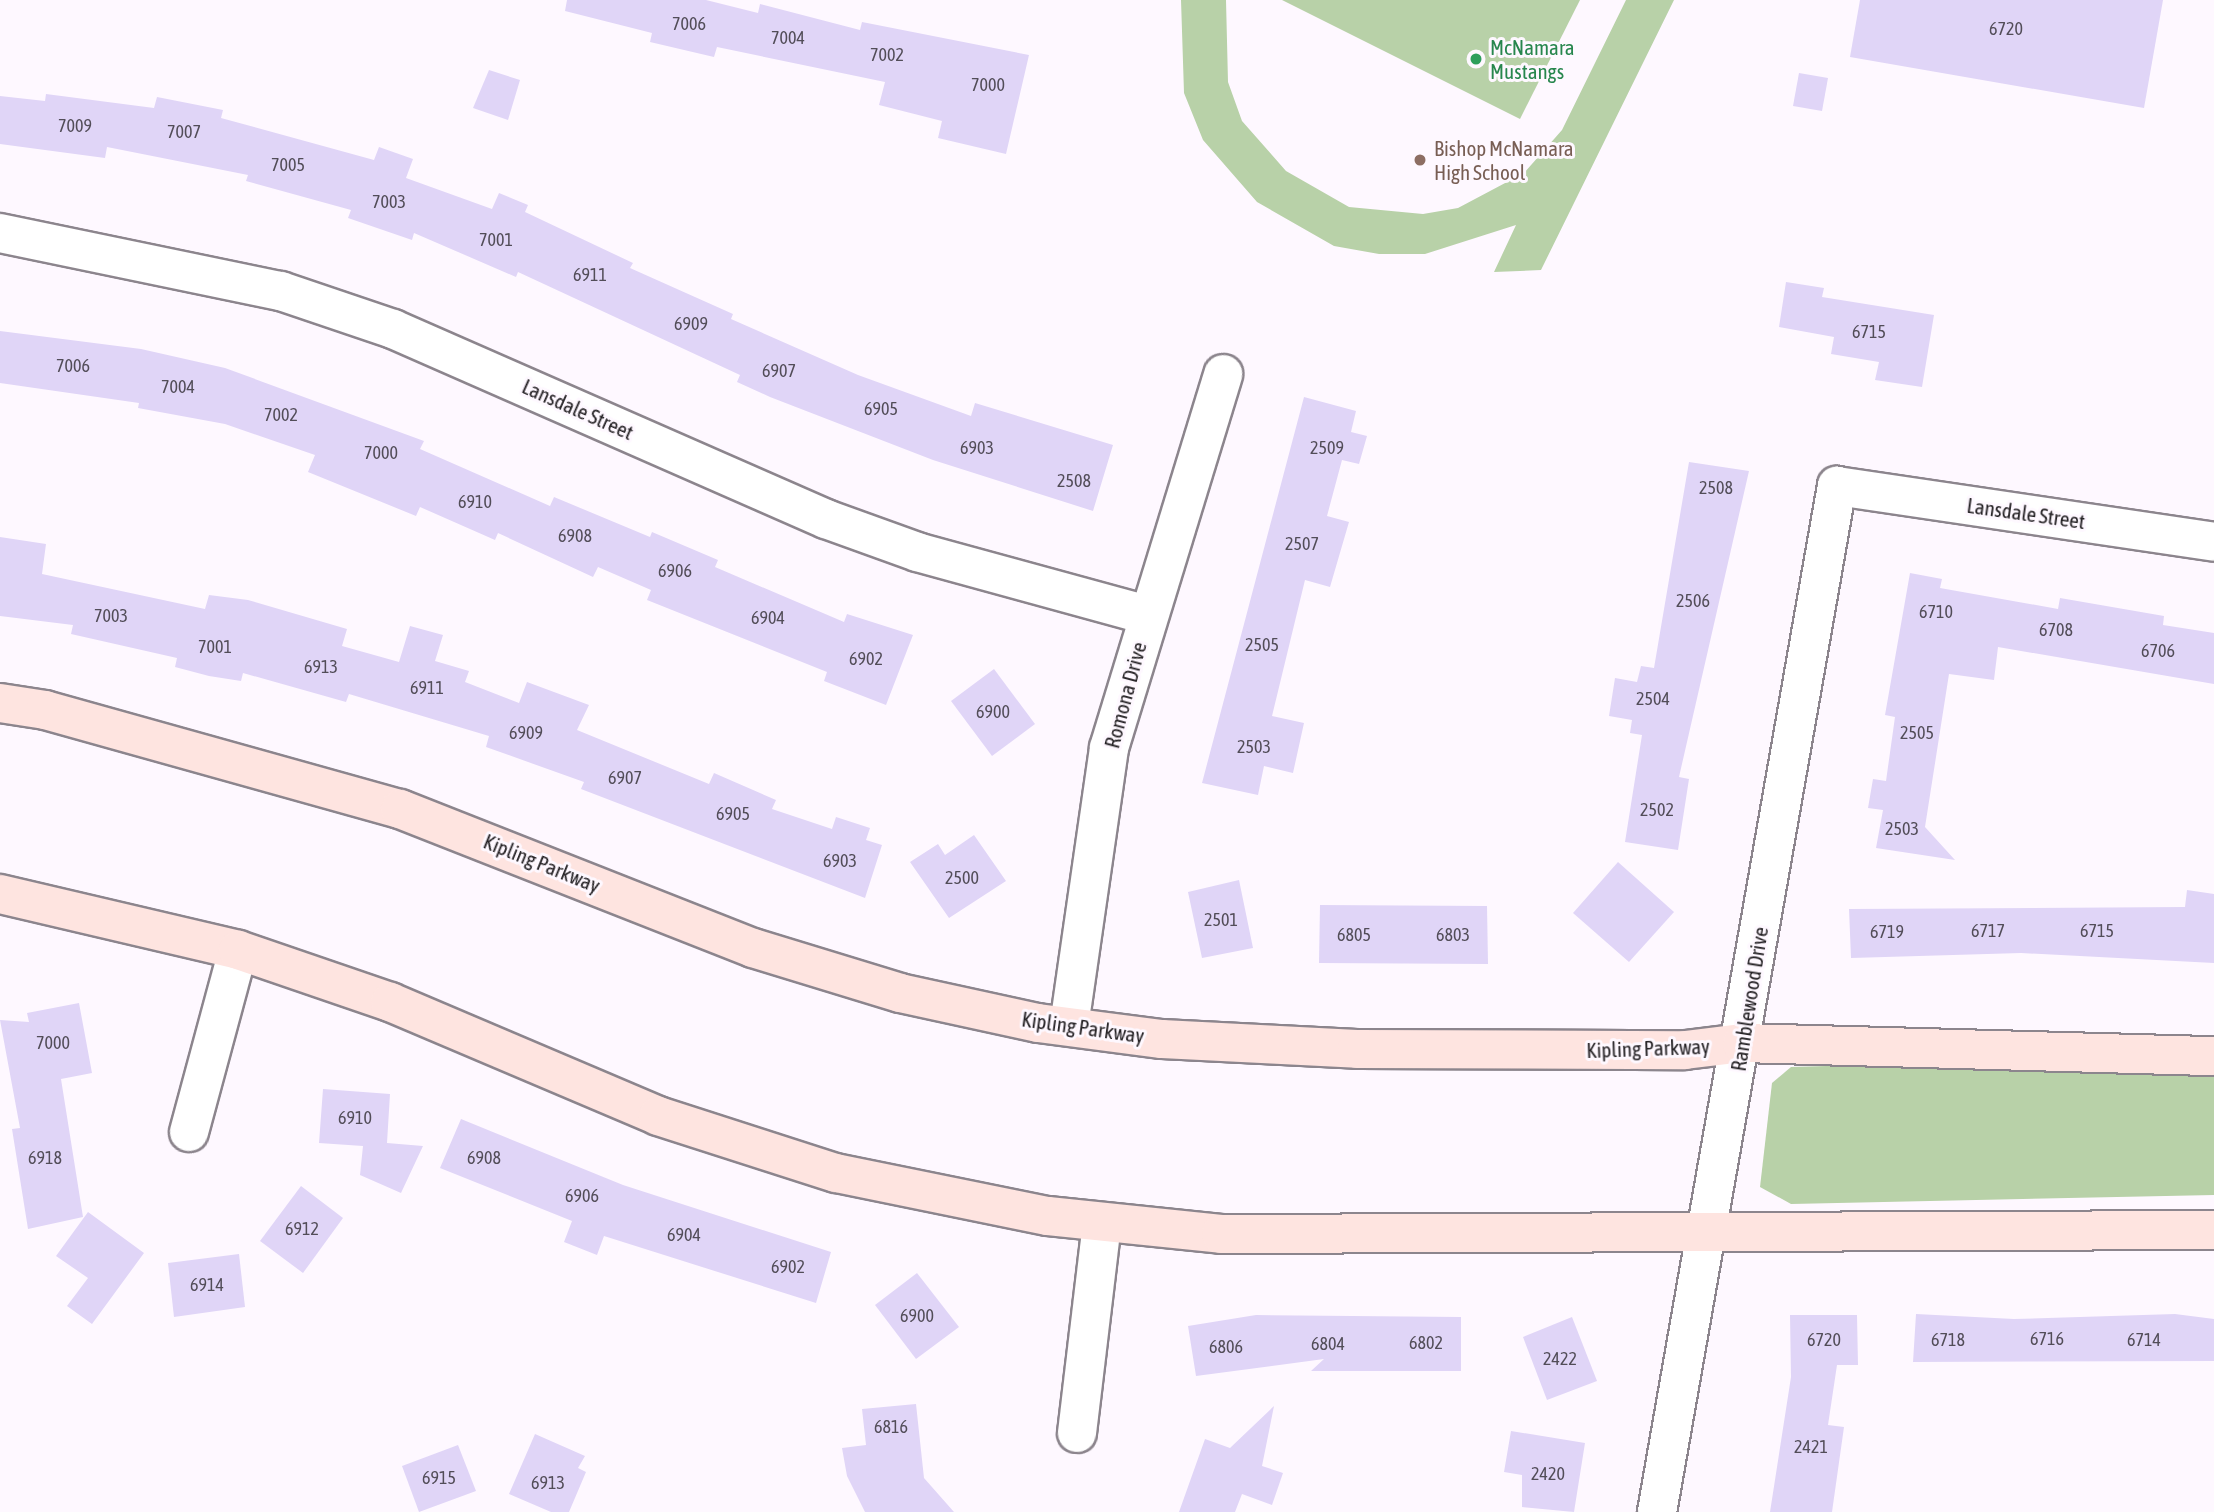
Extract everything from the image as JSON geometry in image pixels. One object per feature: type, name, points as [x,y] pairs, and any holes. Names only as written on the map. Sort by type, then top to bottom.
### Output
[{"type":"street","name":"Lansdale Street","points":[[0,233],[144,259],[306,300],[393,329],[826,519],[917,552],[1147,615]]},
{"type":"street","name":"Romona Drive","points":[[1069,1026],[1109,748],[1147,615],[1223,374]]},
{"type":"street","name":"Lansdale Street","points":[[1837,486],[2214,542]]},
{"type":"street","name":"Ramblewood Drive","points":[[1657,1512],[1711,1231],[1837,486]]},
{"type":"street","name":"Kipling Parkway","points":[[0,702],[45,709],[400,809],[753,948],[851,978],[1069,1026],[1162,1039],[1357,1049],[1685,1050],[1742,1043],[2214,1056]]},
{"type":"street","points":[[0,894],[238,950],[390,1002],[658,1116],[823,1169],[1102,1223],[1221,1234],[2214,1230]]},
{"type":"street","points":[[189,1132],[238,950]]},
{"type":"street","points":[[1077,1433],[1102,1223]]},
{"type":"green space","points":[[1181,0],[1226,0],[1228,82],[1242,121],[1286,171],[1349,207],[1423,214],[1458,208],[1524,173],[1562,130],[1626,0],[1674,0],[1541,270],[1494,272],[1516,225],[1425,254],[1379,254],[1334,246],[1257,202],[1203,140],[1184,93]]},
{"type":"green space","name":"McNamara Mustangs","points":[[1282,0],[1580,0],[1520,119]]},
{"type":"green space","points":[[1967,1062],[2214,1072],[2214,1195],[1791,1204],[1760,1187],[1772,1083],[1791,1067]]},
{"type":"building","points":[[567,0],[706,0],[758,13],[760,4],[860,30],[862,22],[1029,55],[1006,154],[938,138],[942,121],[879,105],[885,82],[717,47],[714,57],[650,42],[652,33],[565,11]]},
{"type":"building","points":[[1860,0],[2163,0],[2144,108],[1850,57]]},
{"type":"building","points":[[489,70],[520,80],[508,120],[473,108]]},
{"type":"building","points":[[1799,73],[1828,78],[1822,111],[1793,106]]},
{"type":"building","points":[[46,94],[154,108],[157,97],[223,110],[221,118],[374,160],[379,147],[413,159],[406,178],[492,209],[499,193],[528,205],[525,212],[633,263],[630,268],[733,314],[731,319],[858,375],[971,416],[975,403],[1113,445],[1093,511],[933,460],[770,397],[737,382],[740,375],[518,272],[516,277],[414,233],[412,240],[348,218],[351,210],[246,181],[248,175],[107,147],[105,158],[0,144],[0,96],[45,101]]},
{"type":"building","points":[[1786,282],[1824,288],[1822,297],[1934,315],[1922,387],[1875,380],[1879,362],[1831,354],[1834,337],[1779,327]]},
{"type":"building","points":[[0,331],[141,349],[225,368],[424,441],[420,449],[550,506],[554,497],[650,537],[652,532],[718,560],[715,567],[844,622],[847,614],[913,635],[886,705],[824,681],[827,672],[647,600],[651,590],[598,567],[593,577],[498,533],[495,540],[420,507],[416,516],[308,472],[315,455],[225,424],[138,408],[139,403],[0,383]]},
{"type":"building","points":[[1304,397],[1356,411],[1351,432],[1367,436],[1359,464],[1342,460],[1327,516],[1349,522],[1330,587],[1305,580],[1272,716],[1304,723],[1293,773],[1264,766],[1258,795],[1202,783]]},
{"type":"building","points":[[1689,462],[1749,471],[1679,777],[1689,779],[1678,850],[1625,842],[1642,735],[1630,733],[1632,720],[1609,716],[1615,678],[1637,682],[1641,666],[1654,668]]},
{"type":"building","points":[[0,537],[46,544],[42,574],[205,609],[209,595],[248,600],[347,629],[342,646],[399,662],[410,626],[443,635],[435,661],[469,671],[465,682],[519,703],[527,682],[589,705],[577,730],[709,784],[714,773],[776,800],[772,809],[832,829],[836,817],[870,828],[866,840],[882,845],[865,898],[581,789],[584,782],[486,747],[489,736],[349,694],[346,702],[243,673],[241,681],[175,667],[177,658],[71,634],[73,625],[0,616]]},
{"type":"building","points":[[1910,573],[1942,579],[1940,588],[2058,609],[2060,598],[2164,616],[2163,625],[2214,633],[2214,684],[1998,647],[1994,680],[1949,674],[1925,827],[1955,860],[1876,848],[1883,810],[1868,808],[1873,779],[1886,781],[1895,717],[1885,715]]},
{"type":"building","points":[[994,669],[1035,724],[992,756],[951,701]]},
{"type":"building","points":[[974,835],[1006,881],[949,918],[910,862],[938,844],[945,855]]},
{"type":"building","points":[[1618,862],[1674,912],[1629,962],[1573,913]]},
{"type":"building","points":[[1239,880],[1253,948],[1202,958],[1188,892]]},
{"type":"building","points":[[2187,890],[2214,894],[2214,963],[2021,953],[1851,958],[1849,909],[2185,907]]},
{"type":"building","points":[[1320,905],[1487,906],[1488,964],[1319,963]]},
{"type":"building","points":[[79,1003],[92,1073],[61,1079],[83,1217],[28,1229],[12,1129],[20,1128],[0,1020],[29,1022],[27,1013]]},
{"type":"building","points":[[323,1089],[390,1094],[387,1143],[423,1146],[401,1193],[360,1175],[363,1146],[319,1143]]},
{"type":"building","points":[[461,1119],[623,1185],[831,1252],[816,1303],[604,1236],[597,1255],[564,1242],[572,1221],[440,1168]]},
{"type":"building","points":[[301,1186],[343,1218],[303,1273],[260,1241]]},
{"type":"building","points":[[88,1212],[144,1253],[92,1324],[67,1306],[88,1278],[56,1256]]},
{"type":"building","points":[[239,1254],[245,1307],[174,1317],[168,1263]]},
{"type":"building","points":[[917,1273],[959,1327],[916,1359],[875,1305]]},
{"type":"building","points":[[1916,1314],[2014,1319],[2175,1314],[2214,1319],[2214,1361],[1913,1362]]},
{"type":"building","points":[[1256,1315],[1461,1317],[1461,1371],[1311,1371],[1324,1359],[1196,1376],[1188,1326]]},
{"type":"building","points":[[1790,1315],[1857,1315],[1858,1365],[1837,1365],[1828,1425],[1844,1427],[1832,1512],[1770,1512],[1791,1377]]},
{"type":"building","points":[[1572,1317],[1597,1381],[1547,1400],[1523,1337]]},
{"type":"building","points":[[916,1404],[924,1478],[954,1512],[865,1512],[847,1476],[842,1448],[866,1445],[862,1409]]},
{"type":"building","points":[[1274,1406],[1262,1466],[1283,1473],[1272,1505],[1242,1494],[1235,1512],[1179,1512],[1205,1439],[1230,1448]]},
{"type":"building","points":[[1511,1431],[1585,1443],[1574,1512],[1522,1507],[1522,1475],[1504,1472]]},
{"type":"building","points":[[535,1434],[585,1456],[578,1468],[586,1472],[569,1512],[551,1512],[509,1494]]},
{"type":"building","points":[[458,1445],[476,1491],[419,1512],[402,1466]]},
{"type":"place","name":"McNamara Mustangs","points":[[1476,59]]},
{"type":"place","name":"Bishop McNamara High School","points":[[1420,160]]}]
